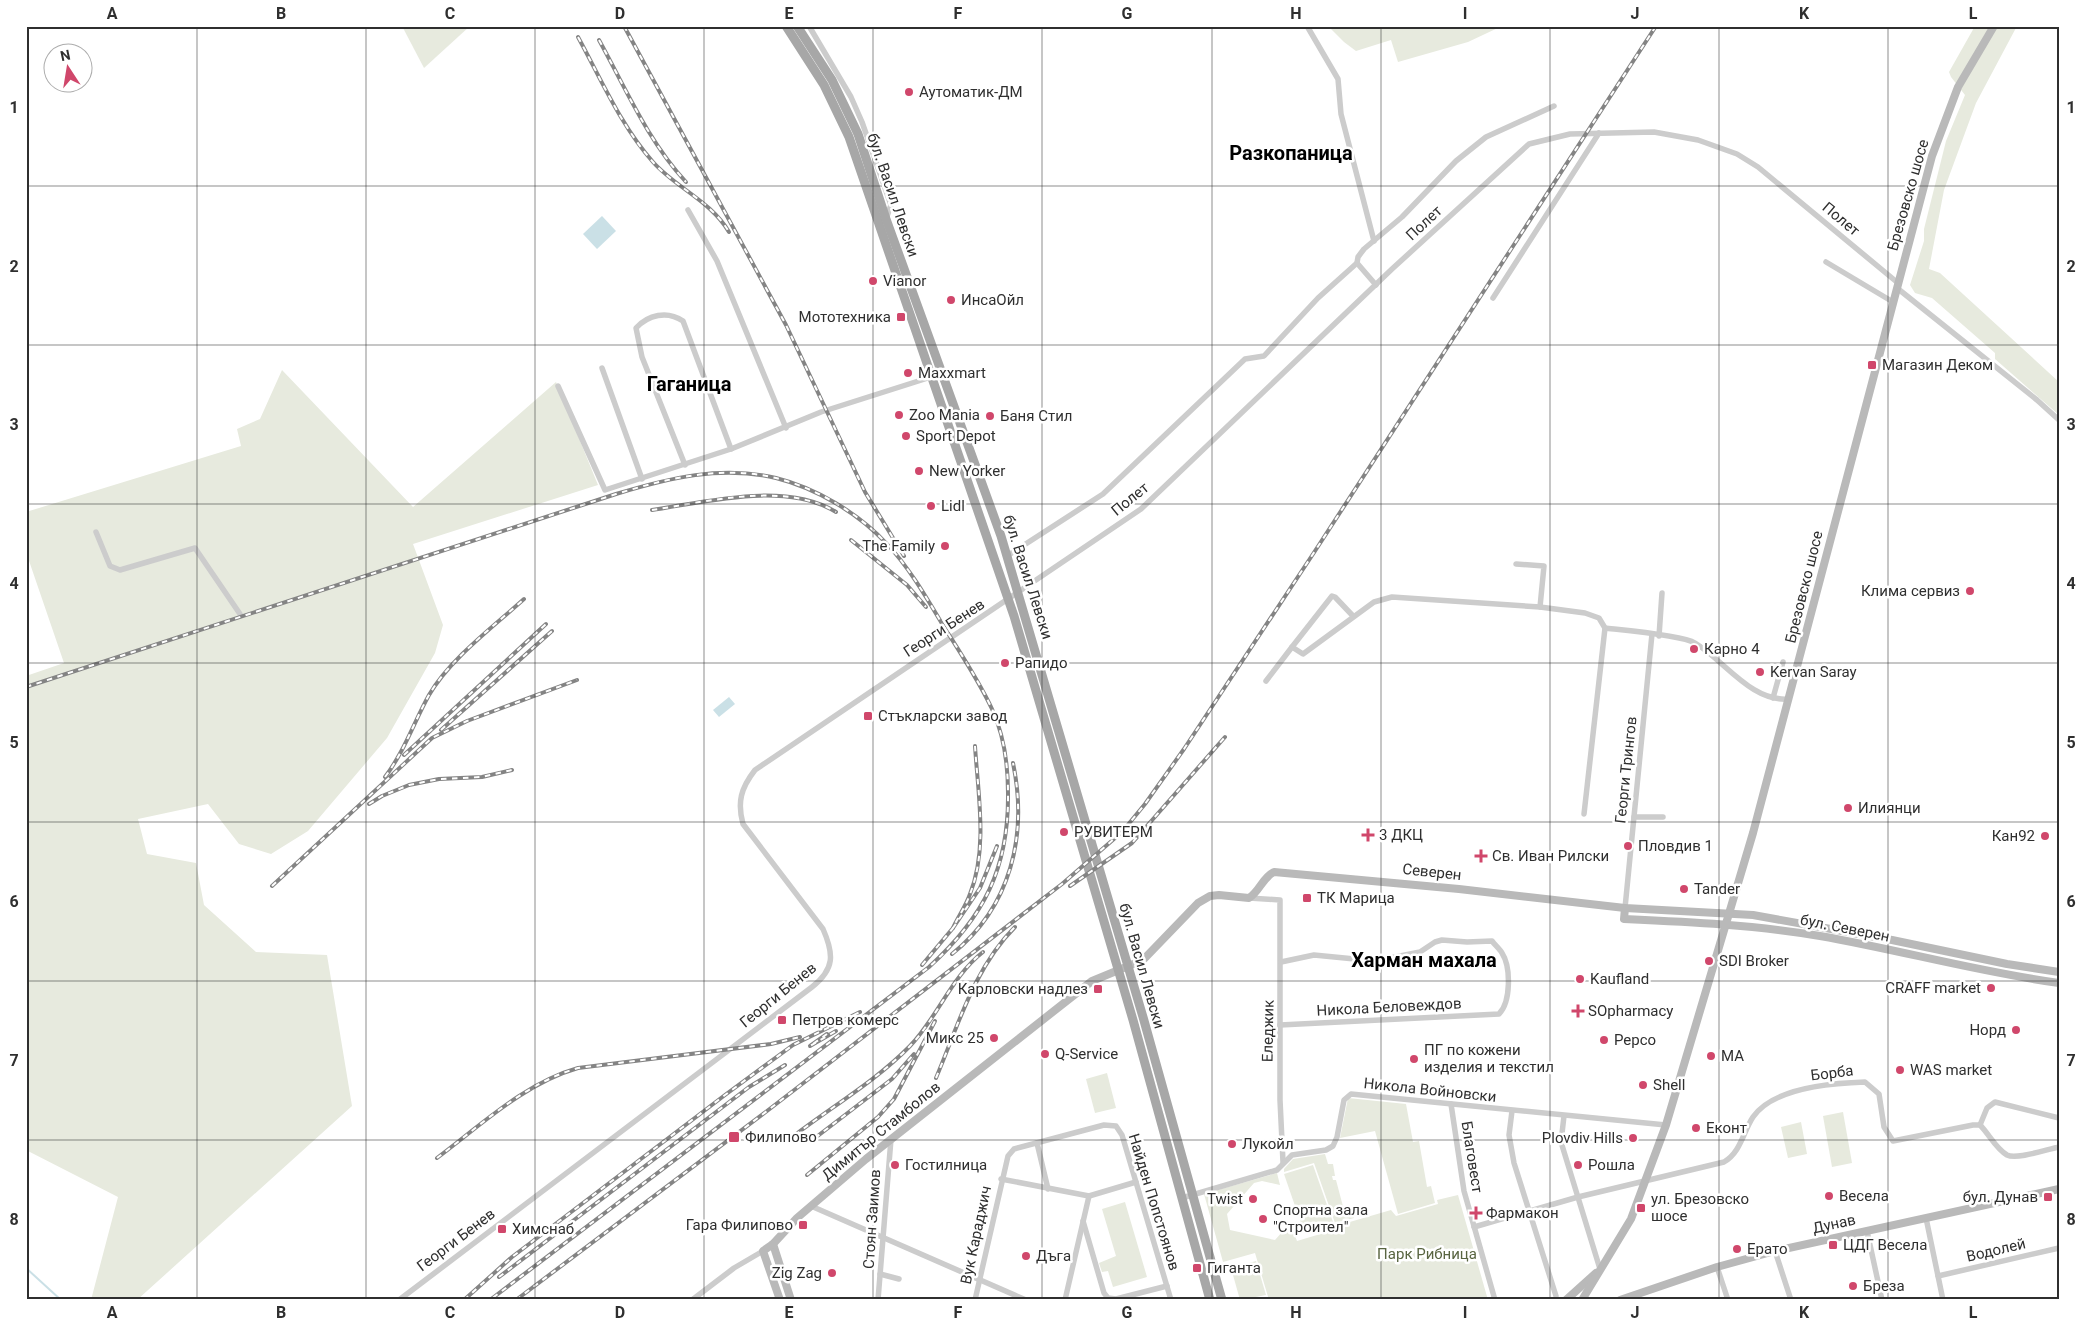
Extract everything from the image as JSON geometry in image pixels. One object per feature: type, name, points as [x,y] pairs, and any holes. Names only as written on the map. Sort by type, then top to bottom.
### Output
[{"type":"main road","name":"бул. Васил Левски","points":[[786,26],[824,85],[849,137],[1007,556],[1037,650],[1222,1300]]},
{"type":"main road","name":"бул. Васил Левски","points":[[797,26],[832,80],[858,134],[882,221],[931,377],[1009,600],[1133,1020],[1210,1300]]},
{"type":"main road","name":"Брезовско шосе","points":[[1586,1298],[1631,1219],[1666,1126],[1730,913],[1789,699],[1932,156],[1958,87],[1994,26]]},
{"type":"main road","name":"Северен","points":[[1248,898],[1257,891],[1269,874],[1280,871],[1624,908]]},
{"type":"main road","name":"Димитър Стамболов","points":[[763,1250],[773,1244],[811,1206],[891,1139],[1089,984],[1143,960],[1204,899],[1219,895],[1248,898]]},
{"type":"main road","name":"бул. Северен","points":[[2059,972],[2007,964],[1808,924],[1730,913],[1624,908],[1624,919],[1751,926],[1820,936],[2006,976],[2059,983]]},
{"type":"main road","name":"Дунав","points":[[1620,1300],[1717,1267],[1774,1251],[2059,1189]]},
{"type":"main road","points":[[773,1244],[792,1300]]},
{"type":"main road","points":[[763,1250],[780,1300]]},
{"type":"main road","name":"Брезовско шосе","points":[[1566,1300],[1601,1269]]},
{"type":"street","points":[[809,26],[852,97],[862,122],[891,205],[882,221]]},
{"type":"street","points":[[1307,26],[1338,79],[1340,114],[1374,241]]},
{"type":"street","name":"Полет","points":[[1007,556],[1103,494],[1245,359],[1264,356],[1318,298],[1357,263],[1358,257],[1402,217],[1456,161],[1486,137],[1554,106]]},
{"type":"street","name":"Полет","points":[[1019,593],[1141,509],[1514,156],[1529,144],[1560,135],[1654,132],[1698,140],[1737,154],[1758,167],[2059,420]]},
{"type":"street","points":[[1493,298],[1599,133]]},
{"type":"street","points":[[688,210],[717,261],[786,428]]},
{"type":"street","points":[[1826,262],[1894,302]]},
{"type":"street","points":[[1357,263],[1376,285]]},
{"type":"street","points":[[685,465],[642,357],[636,328],[645,319],[661,314],[676,316],[683,321],[731,449]]},
{"type":"street","points":[[602,368],[642,479]]},
{"type":"street","points":[[558,386],[605,490],[731,449],[822,412],[931,377]]},
{"type":"street","points":[[96,532],[110,566],[115,570],[195,548],[240,614]]},
{"type":"street","points":[[1516,564],[1544,566],[1540,607]]},
{"type":"street","name":"Георги Бенев","points":[[398,1300],[821,980],[832,958],[830,946],[816,918],[743,824],[739,809],[740,795],[746,782],[762,765],[1019,593]]},
{"type":"street","name":"Георги Трингов","points":[[1624,908],[1662,593]]},
{"type":"street","points":[[1266,681],[1332,596],[1335,596],[1353,616]]},
{"type":"street","points":[[1292,647],[1303,654],[1374,602],[1392,596],[1540,607],[1585,613],[1599,618],[1604,628],[1584,814]]},
{"type":"street","points":[[1604,628],[1694,642],[1752,688],[1773,698],[1789,699]]},
{"type":"street","points":[[1773,698],[1783,662]]},
{"type":"street","points":[[1634,817],[1663,817]]},
{"type":"street","name":"Еледжик","points":[[1248,898],[1280,900],[1280,1100],[1283,1162]]},
{"type":"street","name":"Никола Беловеждов","points":[[1280,1026],[1499,1014],[1503,1010],[1508,994],[1502,952],[1492,941],[1442,940],[1435,942],[1420,952],[1382,960],[1314,955],[1281,962]]},
{"type":"street","name":"Борба","points":[[1646,1179],[1726,1160],[1738,1148],[1754,1116],[1768,1103],[1798,1091],[1838,1083],[1865,1082],[1879,1094],[1884,1127],[1893,1141],[1980,1125]]},
{"type":"street","name":"Никола Войновски","points":[[1182,1198],[1277,1170],[1292,1155],[1326,1150],[1332,1146],[1337,1137],[1347,1096],[1451,1104],[1666,1126]]},
{"type":"street","points":[[2059,1118],[1995,1102],[1988,1108],[1980,1125],[1996,1145],[2008,1156],[2059,1147]]},
{"type":"street","name":"Благовест","points":[[1451,1104],[1464,1191],[1495,1300]]},
{"type":"street","points":[[1512,1111],[1509,1135],[1514,1163],[1556,1296]]},
{"type":"street","points":[[1564,1116],[1561,1142],[1601,1269]]},
{"type":"street","name":"Найден Попстоянов","points":[[1014,1149],[1104,1125],[1116,1126],[1122,1135],[1171,1300]]},
{"type":"street","name":"Стоян Заимов","points":[[878,1300],[891,1139]]},
{"type":"street","points":[[1037,1143],[1048,1189]]},
{"type":"street","name":"Вук Караджич","points":[[975,1300],[1001,1179],[1008,1156],[1014,1149]]},
{"type":"street","points":[[1001,1179],[1089,1196],[1136,1182]]},
{"type":"street","points":[[1474,1228],[1646,1179]]},
{"type":"street","points":[[1065,1300],[1089,1196]]},
{"type":"street","points":[[811,1206],[1026,1300]]},
{"type":"street","points":[[1926,1218],[1943,1300]]},
{"type":"street","points":[[1083,1221],[1104,1292],[1108,1298],[1116,1299],[1167,1286]]},
{"type":"street","points":[[1868,1231],[1882,1300]]},
{"type":"street","name":"Водолей","points":[[1938,1276],[2059,1248]]},
{"type":"street","name":"Димитър Стамболов","points":[[692,1300],[734,1268],[763,1250]]},
{"type":"street","points":[[1774,1251],[1791,1300]]},
{"type":"street","points":[[1717,1267],[1728,1300]]},
{"type":"street","points":[[880,1274],[899,1279]]},
{"type":"green space","points":[[402,26],[470,26],[424,68]]},
{"type":"green space","points":[[1328,26],[1502,26],[1468,42],[1398,62],[1391,40],[1356,51]]},
{"type":"green space","points":[[1975,26],[2017,26],[1976,103],[1944,190],[1929,269],[1940,273],[2059,382],[2059,415],[1995,359],[1995,353],[1932,298],[1915,293],[1910,285],[1924,241],[1924,229],[1946,141],[1965,95],[1949,72]]},
{"type":"green space","points":[[282,370],[413,507],[556,382],[598,485],[413,544],[443,625],[435,653],[387,738],[308,831],[271,854],[239,844],[208,804],[138,819],[147,854],[196,863],[204,905],[256,952],[327,955],[352,1106],[137,1300],[91,1300],[118,1197],[26,1150],[26,676],[64,663],[26,552],[26,512],[241,446],[237,429],[260,419]]},
{"type":"green space","points":[[1107,1073],[1116,1108],[1095,1113],[1086,1079]]},
{"type":"green space","points":[[1348,1098],[1406,1104],[1413,1142],[1419,1141],[1427,1187],[1431,1186],[1435,1203],[1398,1214],[1375,1131],[1340,1138]]},
{"type":"green space","points":[[1843,1112],[1852,1163],[1832,1167],[1823,1116]]},
{"type":"green space","points":[[1801,1122],[1807,1154],[1788,1158],[1781,1127]]},
{"type":"green space","points":[[1325,1154],[1328,1164],[1333,1164],[1335,1176],[1332,1176],[1333,1180],[1336,1180],[1345,1214],[1351,1213],[1354,1218],[1335,1223],[1314,1163],[1284,1172],[1284,1169],[1293,1159]]},
{"type":"green space","points":[[1313,1165],[1333,1222],[1304,1232],[1284,1174]]},
{"type":"green space","name":"Парк Рибница","points":[[1277,1173],[1280,1185],[1262,1181],[1254,1183],[1227,1214],[1230,1230],[1275,1240],[1290,1223],[1297,1241],[1337,1229],[1336,1226],[1391,1210],[1396,1216],[1438,1204],[1437,1200],[1458,1195],[1488,1300],[1269,1300],[1255,1253],[1223,1262],[1204,1194]]},
{"type":"green space","points":[[1125,1202],[1147,1277],[1113,1287],[1108,1271],[1102,1272],[1099,1263],[1116,1256],[1102,1209]]},
{"type":"green space","points":[[1256,1261],[1266,1295],[1240,1300],[1231,1268]]},
{"type":"water","points":[[602,216],[616,231],[597,249],[583,234]]},
{"type":"water","points":[[729,697],[735,704],[719,717],[713,710]]},
{"type":"waterway","points":[[26,1268],[61,1300]]},
{"type":"railway","points":[[624,26],[786,325],[865,492],[904,556]]},
{"type":"railway","points":[[516,1300],[767,1111],[1062,884],[1122,832],[1145,804],[1184,749],[1656,26]]},
{"type":"railway","points":[[578,37],[621,118],[642,148],[662,171],[713,212],[729,232]]},
{"type":"railway","points":[[599,40],[649,132],[672,166],[686,182]]},
{"type":"railway","points":[[26,687],[616,494],[675,478],[695,475],[715,473],[756,474],[791,482],[806,488],[836,503],[863,522],[902,561],[981,687],[996,719],[1002,740],[1007,772],[1007,820],[1004,845],[990,889],[965,929],[929,967],[490,1300]]},
{"type":"railway","points":[[652,510],[745,496],[770,496],[793,497],[816,503],[836,512]]},
{"type":"railway","points":[[851,540],[907,585],[926,607]]},
{"type":"railway","points":[[385,777],[398,757],[429,695],[448,669],[524,599]]},
{"type":"railway","points":[[404,755],[546,624]]},
{"type":"railway","points":[[441,730],[552,631]]},
{"type":"railway","points":[[272,886],[432,738],[467,721],[577,680]]},
{"type":"railway","points":[[1070,886],[1132,843],[1225,737]]},
{"type":"railway","points":[[975,746],[980,821],[979,859],[976,877],[970,894],[953,928],[980,888],[997,846]]},
{"type":"railway","points":[[952,954],[972,935],[989,914],[1001,892],[1010,868],[1016,843],[1018,817],[1013,763]]},
{"type":"railway","points":[[369,804],[382,796],[409,785],[439,779],[482,777],[512,770]]},
{"type":"railway","points":[[936,1078],[968,998],[988,961],[1015,927]]},
{"type":"railway","points":[[922,965],[953,928]]},
{"type":"railway","points":[[795,1135],[869,1081],[910,1046],[920,1035],[962,973],[983,952]]},
{"type":"railway","points":[[464,1300],[512,1257],[793,1045],[860,1012]]},
{"type":"railway","points":[[807,1175],[878,1117],[894,1099],[935,1021]]},
{"type":"railway","points":[[827,1034],[810,1046],[836,1031]]},
{"type":"railway","points":[[437,1158],[522,1094],[559,1075],[578,1068],[771,1044],[800,1037]]},
{"type":"railway","points":[[815,1138],[892,1079],[914,1054]]},
{"type":"railway","points":[[499,1277],[749,1087],[785,1065]]},
{"type":"place","name":"Аутоматик-ДМ","points":[[909,92]]},
{"type":"place","name":"Vianor","points":[[873,281]]},
{"type":"place","name":"ИнсаОйл","points":[[951,300]]},
{"type":"place","name":"Мототехника","points":[[901,317]]},
{"type":"place","name":"Магазин Деком","points":[[1872,365]]},
{"type":"place","name":"Maxxmart","points":[[908,373]]},
{"type":"place","name":"Zoo Mania","points":[[899,415]]},
{"type":"place","name":"Баня Стил","points":[[990,416]]},
{"type":"place","name":"Sport Depot","points":[[906,436]]},
{"type":"place","name":"New Yorker","points":[[919,471]]},
{"type":"place","name":"Lidl","points":[[931,506]]},
{"type":"place","name":"The Family","points":[[945,546]]},
{"type":"place","name":"Клима сервиз","points":[[1970,591]]},
{"type":"place","name":"Карно 4","points":[[1694,649]]},
{"type":"place","name":"Рапидо","points":[[1005,663]]},
{"type":"place","name":"Kervan Saray","points":[[1760,672]]},
{"type":"place","name":"Стъкларски завод","points":[[868,716]]},
{"type":"place","name":"Илиянци","points":[[1848,808]]},
{"type":"place","name":"РУВИТЕРМ","points":[[1064,832]]},
{"type":"place","name":"3 ДКЦ","points":[[1368,835]]},
{"type":"place","name":"Кан92","points":[[2045,836]]},
{"type":"place","name":"Пловдив 1","points":[[1628,846]]},
{"type":"place","name":"Св. Иван Рилски","points":[[1481,856]]},
{"type":"place","name":"Tander","points":[[1684,889]]},
{"type":"place","name":"ТК Марица","points":[[1307,898]]},
{"type":"place","name":"SDI Broker","points":[[1709,961]]},
{"type":"place","name":"Kaufland","points":[[1580,979]]},
{"type":"place","name":"CRAFF market","points":[[1991,988]]},
{"type":"place","name":"Карловски надлез","points":[[1098,989]]},
{"type":"place","name":"SOpharmacy","points":[[1578,1011]]},
{"type":"place","name":"Петров комерс","points":[[782,1020]]},
{"type":"place","name":"Норд","points":[[2016,1030]]},
{"type":"place","name":"Микс 25","points":[[994,1038]]},
{"type":"place","name":"Pepco","points":[[1604,1040]]},
{"type":"place","name":"Q-Service","points":[[1045,1054]]},
{"type":"place","name":"МА","points":[[1711,1056]]},
{"type":"place","name":"ПГ по кожени изделия и текстил","points":[[1414,1059]]},
{"type":"place","name":"WAS market","points":[[1900,1070]]},
{"type":"place","name":"Shell","points":[[1643,1085]]},
{"type":"place","name":"Еконт","points":[[1696,1128]]},
{"type":"place","name":"Филипово","points":[[734,1137]]},
{"type":"place","name":"Plovdiv Hills","points":[[1633,1138]]},
{"type":"place","name":"Лукойл","points":[[1232,1144]]},
{"type":"place","name":"Гостилница","points":[[895,1165]]},
{"type":"place","name":"Рошла","points":[[1578,1165]]},
{"type":"place","name":"Весела","points":[[1829,1196]]},
{"type":"place","name":"бул. Дунав","points":[[2048,1197]]},
{"type":"place","name":"Twist","points":[[1253,1199]]},
{"type":"place","name":"ул. Брезовско шосе","points":[[1641,1208]]},
{"type":"place","name":"Фармакон","points":[[1476,1213]]},
{"type":"place","name":"Спортна зала \"Строител\"","points":[[1263,1219]]},
{"type":"place","name":"Гара Филипово","points":[[803,1225]]},
{"type":"place","name":"Химснаб","points":[[502,1229]]},
{"type":"place","name":"ЦДГ Весела","points":[[1833,1245]]},
{"type":"place","name":"Ерато","points":[[1737,1249]]},
{"type":"place","name":"Дъга","points":[[1026,1256]]},
{"type":"place","name":"Гиганта","points":[[1197,1268]]},
{"type":"place","name":"Zig Zag","points":[[832,1273]]},
{"type":"place","name":"Бреза","points":[[1853,1286]]},
{"type":"district","name":"Разкопаница","points":[[1291,153]]},
{"type":"district","name":"Гаганица","points":[[689,384]]},
{"type":"district","name":"Харман махала","points":[[1424,960]]}]
